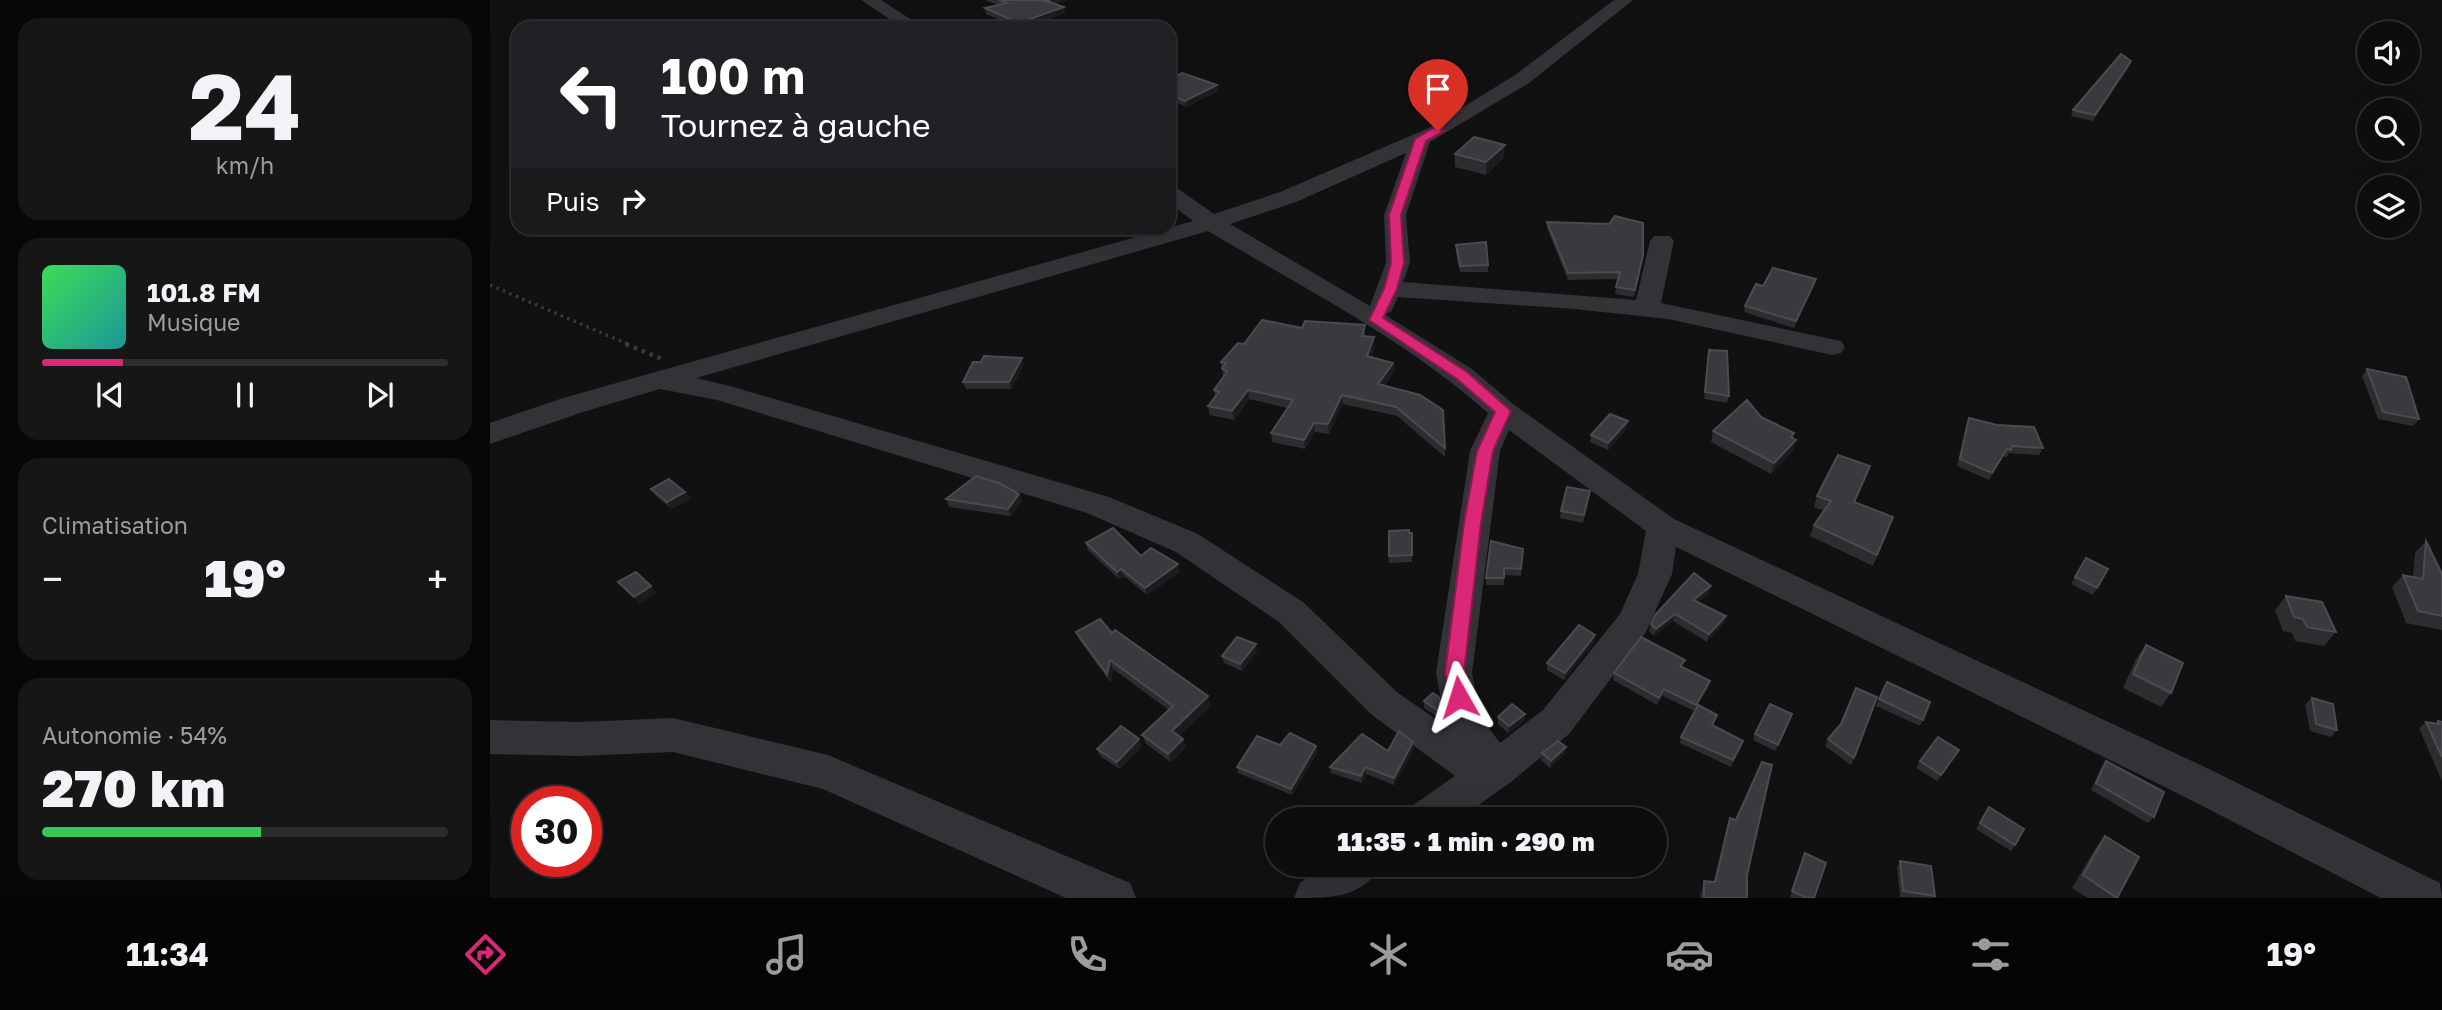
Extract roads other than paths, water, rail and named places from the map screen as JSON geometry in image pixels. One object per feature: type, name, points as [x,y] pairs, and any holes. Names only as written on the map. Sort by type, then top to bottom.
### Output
[{"type":"street","points":[[869,0],[904,21]]},
{"type":"street","points":[[1176,232],[1288,197],[1421,139],[1521,79],[1625,0]]},
{"type":"street","points":[[1376,320],[1391,289],[1398,263],[1395,215],[1421,139]]},
{"type":"street","points":[[1176,198],[1211,223],[1376,320],[1462,376],[1503,411],[1663,527],[1973,674],[2413,891],[2442,889]]},
{"type":"street","points":[[490,434],[573,405],[1166,235]]},
{"type":"street","points":[[1647,309],[1662,241]]},
{"type":"street","points":[[1391,289],[1574,301],[1647,309],[1832,346]]},
{"type":"street","points":[[660,381],[720,392],[1098,505],[1187,543],[1291,612],[1385,704],[1492,773]]},
{"type":"street","points":[[1492,773],[1463,722],[1454,673],[1485,451],[1503,411]]},
{"type":"street","points":[[1443,807],[1492,773],[1556,722],[1634,622],[1655,574],[1663,527]]},
{"type":"street","points":[[490,737],[579,739],[673,735],[780,761],[828,774],[1115,898]]},
{"type":"street","points":[[1315,898],[1343,877]]}]
